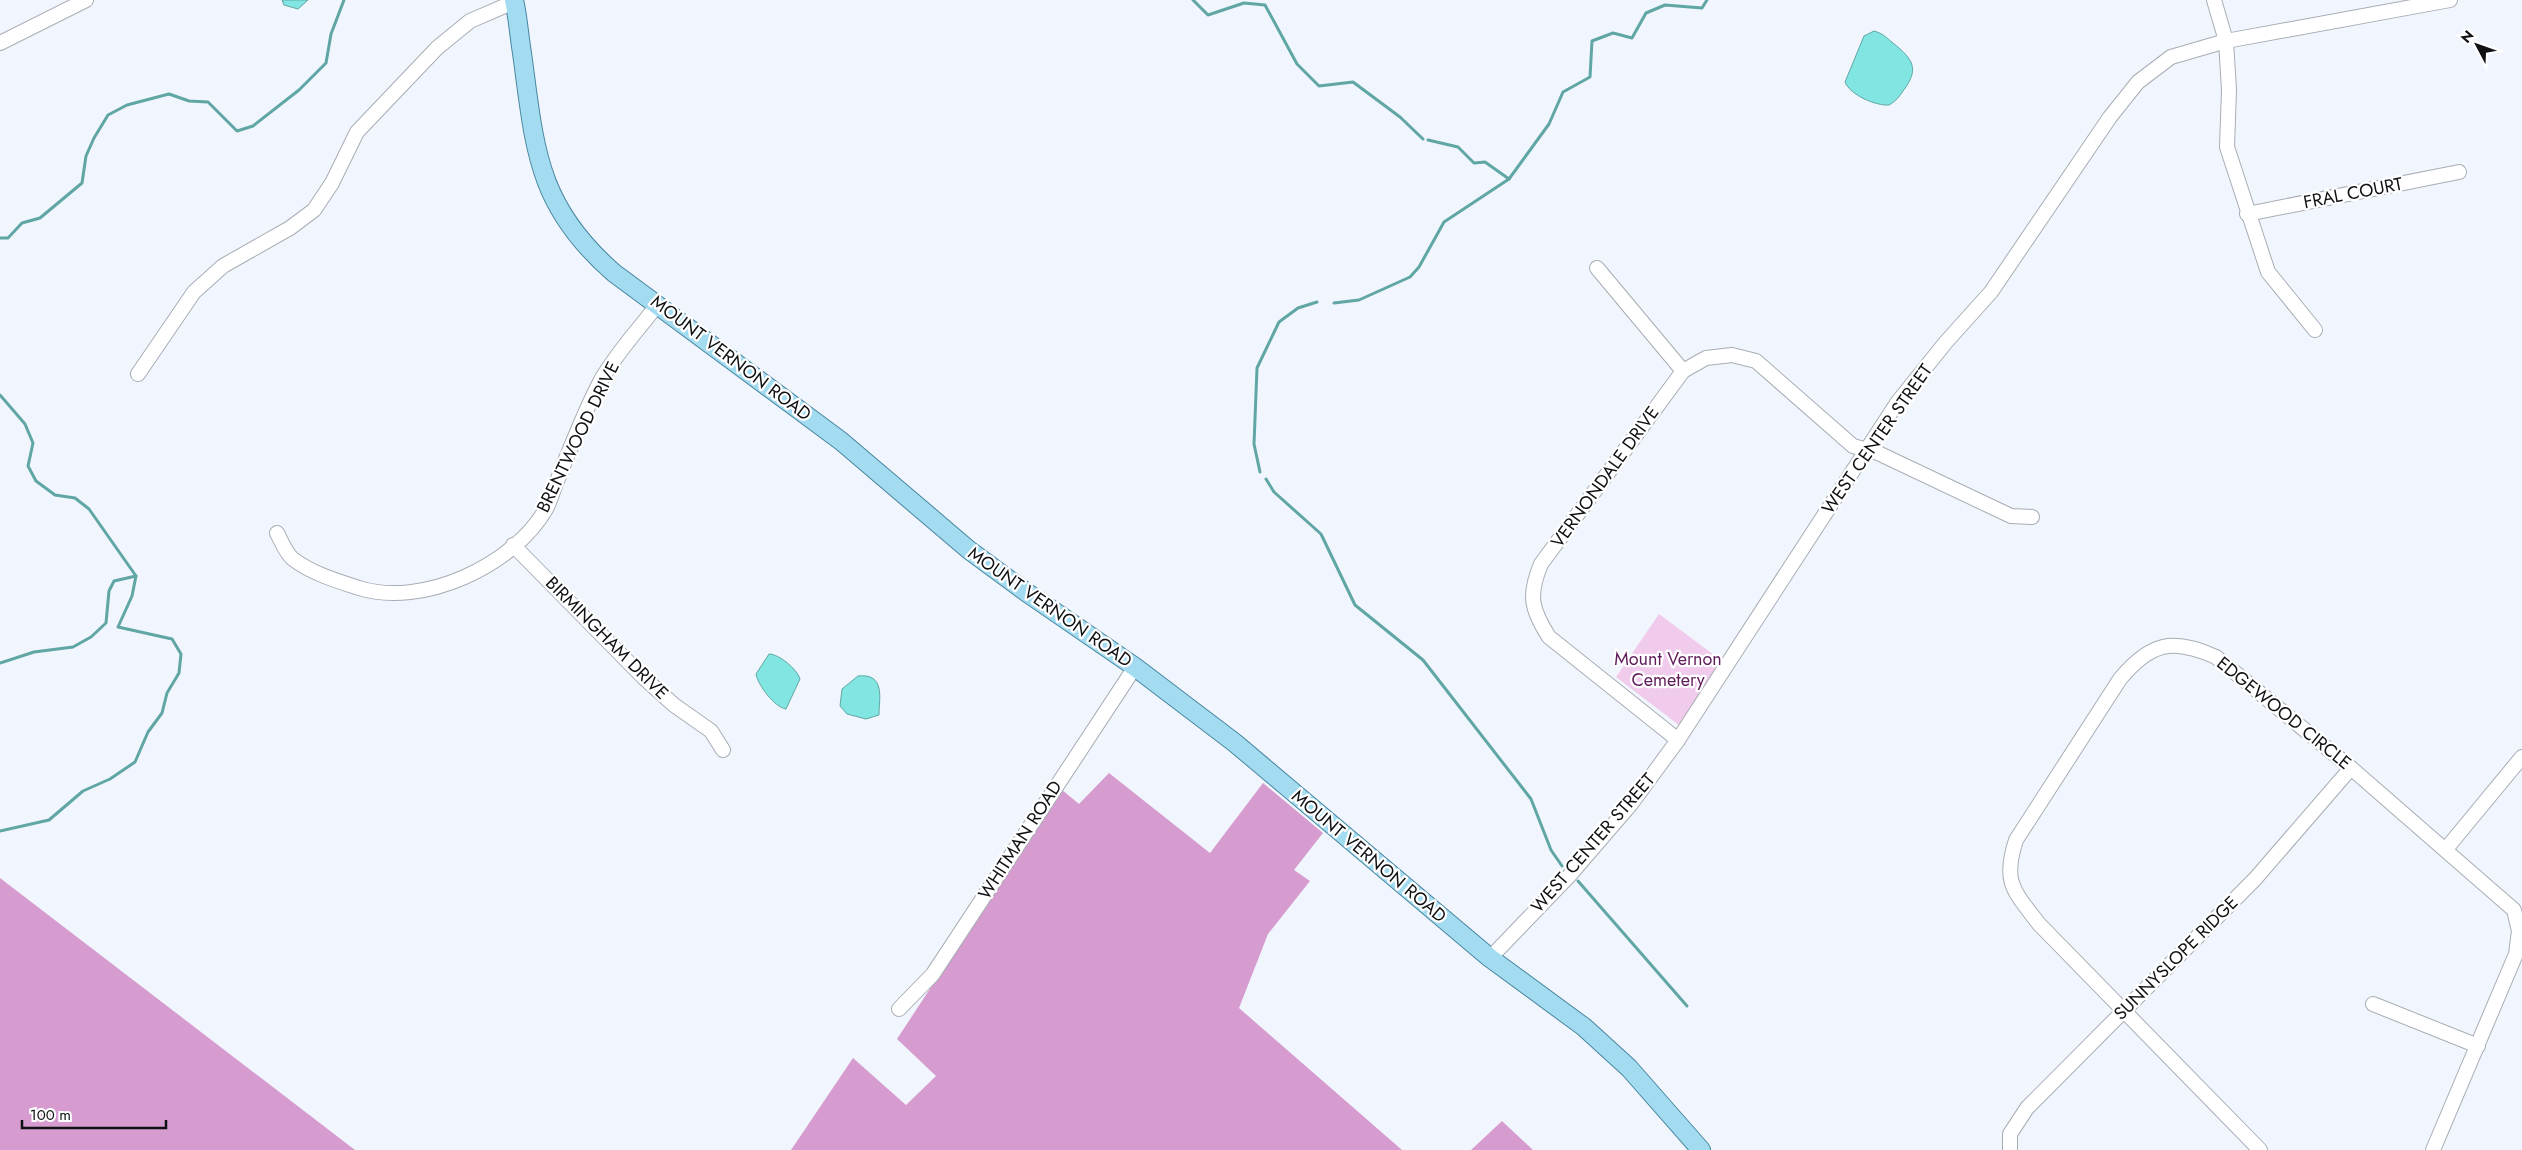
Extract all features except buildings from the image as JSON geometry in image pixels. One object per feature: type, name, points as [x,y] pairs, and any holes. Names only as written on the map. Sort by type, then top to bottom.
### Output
[{"type":"main road","name":"MOUNT VERNON ROAD","points":[[514,1],[539,163],[553,198],[579,239],[594,255],[841,441],[969,550],[1135,667],[1235,743],[1490,958],[1584,1027],[1629,1068],[1701,1150]]},
{"type":"street","points":[[0,43],[86,0]]},
{"type":"street","points":[[2214,0],[2226,41],[2228,90],[2226,147],[2268,272],[2316,330]]},
{"type":"street","name":"WEST CENTER STREET","points":[[1490,958],[1569,876],[1619,819],[1678,740],[1897,403],[1921,372],[1991,292],[2110,118],[2138,82],[2172,57],[2226,41],[2450,0]]},
{"type":"street","points":[[138,374],[194,292],[223,266],[290,228],[314,210],[332,183],[357,132],[437,48],[470,21],[514,1]]},
{"type":"street","name":"FRAL COURT","points":[[2247,214],[2459,172]]},
{"type":"street","points":[[1597,268],[1683,371]]},
{"type":"street","name":"BRENTWOOD DRIVE","points":[[277,533],[293,558],[318,572],[371,592],[399,594],[431,590],[461,579],[490,563],[513,545],[546,509],[601,380],[615,358],[658,304]]},
{"type":"street","name":"VERNONDALE DRIVE","points":[[1678,740],[1548,637],[1536,616],[1533,598],[1534,582],[1541,564],[1683,371],[1706,358],[1732,355],[1756,361],[1853,446],[1878,453],[2011,516],[2032,517]]},
{"type":"street","name":"BIRMINGHAM DRIVE","points":[[513,545],[643,678],[711,731],[723,750]]},
{"type":"street","name":"EDGEWOOD CIRCLE","points":[[2260,1150],[2039,924],[2010,884],[2009,860],[2016,840],[2120,680],[2135,661],[2153,649],[2174,646],[2196,648],[2216,657],[2351,768],[2514,910],[2519,931],[2516,954],[2432,1150]]},
{"type":"street","name":"WHITMAN ROAD","points":[[899,1009],[932,974],[1135,667]]},
{"type":"street","points":[[2446,850],[2522,757]]},
{"type":"street","name":"SUNNYSLOPE RIDGE","points":[[2010,1150],[2010,1134],[2027,1108],[2186,951],[2255,879],[2351,768]]},
{"type":"street","points":[[2373,1004],[2478,1046]]},
{"type":"green space","name":"Mount Vernon Cemetery","points":[[1659,614],[1722,661],[1680,726],[1616,677]]},
{"type":"shaded area","points":[[282,0],[308,0],[298,9],[284,5]]},
{"type":"shaded area","points":[[1874,31],[1880,33],[1900,49],[1912,65],[1913,70],[1908,83],[1897,99],[1889,105],[1877,104],[1864,99],[1852,91],[1845,82],[1864,36]]},
{"type":"shaded area","points":[[769,654],[778,656],[787,663],[800,679],[786,709],[772,700],[757,679],[756,674]]},
{"type":"shaded area","points":[[858,676],[867,676],[877,683],[880,695],[879,715],[866,719],[847,714],[840,706],[842,689]]},
{"type":"shaded area","points":[[1109,773],[1210,853],[1263,783],[1323,833],[1294,870],[1310,881],[1268,934],[1239,1008],[1402,1150],[791,1150],[853,1058],[906,1105],[936,1076],[897,1039],[1061,789],[1079,804]]},
{"type":"shaded area","points":[[0,878],[355,1150],[0,1150]]},
{"type":"shaded area","points":[[1502,1121],[1533,1150],[1471,1150]]},
{"type":"waterway","points":[[0,238],[8,238],[22,223],[40,218],[82,183],[86,156],[94,138],[108,115],[127,105],[169,94],[189,101],[208,102],[237,131],[253,126],[299,90],[326,63],[331,34],[344,0]]},
{"type":"waterway","points":[[1193,0],[1208,15],[1244,3],[1265,5],[1297,64],[1319,86],[1353,82],[1400,117],[1423,139]]},
{"type":"waterway","points":[[1428,140],[1458,147],[1474,163],[1485,162],[1509,179],[1549,124],[1563,92],[1590,77],[1592,41],[1613,33],[1632,38],[1646,13],[1665,5],[1702,8],[1707,0]]},
{"type":"waterway","points":[[1334,303],[1359,300],[1410,277],[1419,267],[1444,222],[1509,179]]},
{"type":"waterway","points":[[1260,472],[1254,444],[1257,368],[1279,322],[1298,308],[1317,302]]},
{"type":"waterway","points":[[0,395],[25,424],[33,443],[28,466],[36,481],[55,495],[75,498],[89,509],[136,576],[114,581],[109,591],[106,623],[91,637],[73,647],[34,652],[0,663]]},
{"type":"waterway","points":[[1266,479],[1274,492],[1321,534],[1355,605],[1423,660],[1531,799],[1551,850],[1562,866]]},
{"type":"waterway","points":[[0,831],[49,820],[83,791],[110,779],[135,762],[148,732],[162,713],[167,693],[179,673],[181,654],[172,639],[118,627],[132,596],[136,576]]},
{"type":"waterway","points":[[1578,881],[1687,1006]]}]
